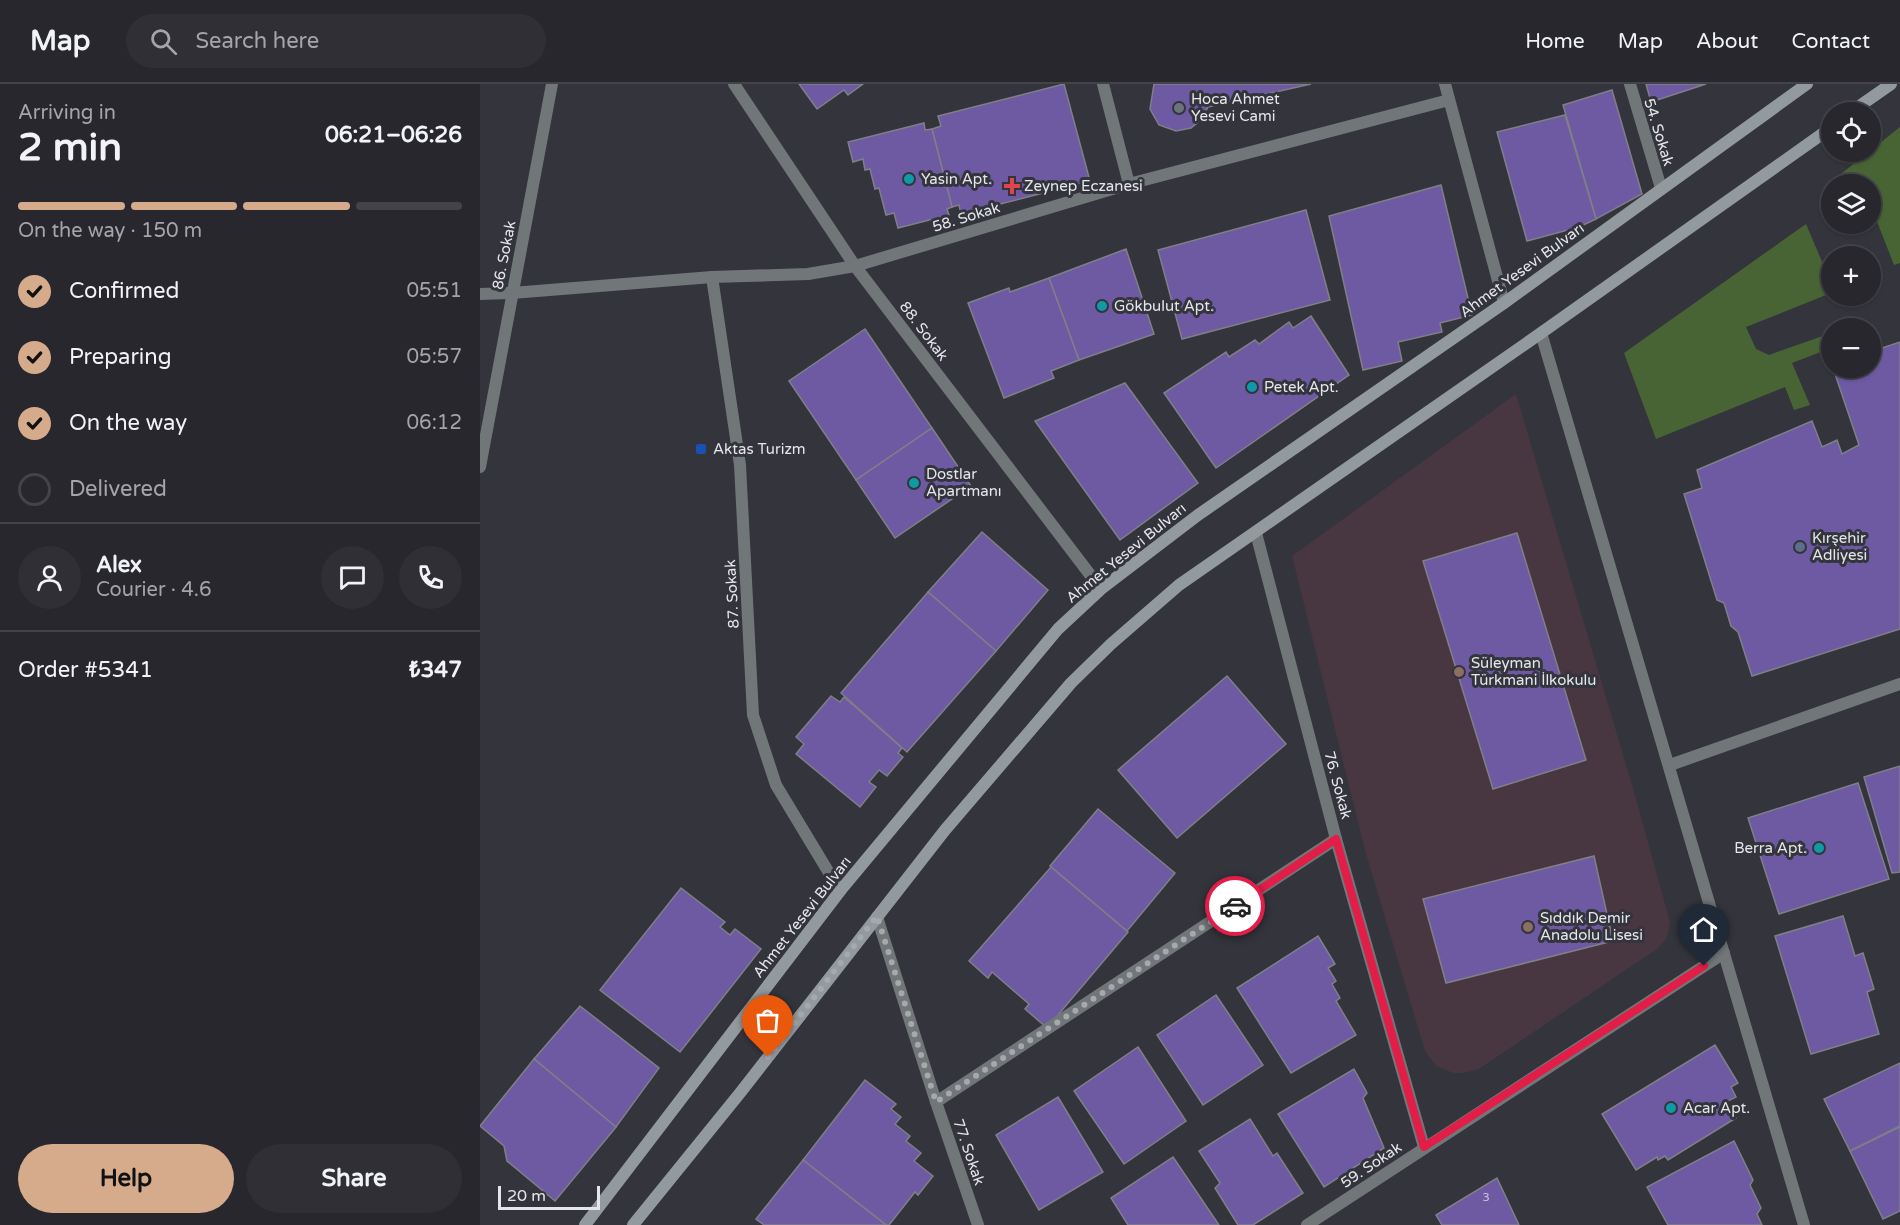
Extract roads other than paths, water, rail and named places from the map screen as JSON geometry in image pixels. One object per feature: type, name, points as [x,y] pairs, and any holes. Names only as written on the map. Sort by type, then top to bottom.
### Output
[{"type":"main road","name":"Ahmet Yesevi Bulvarı","points":[[585,1225],[840,891],[1058,629],[1101,589],[1198,515],[1504,303],[1660,188],[1807,84]]},
{"type":"main road","points":[[1865,102],[1891,84]]},
{"type":"main road","points":[[633,1225],[740,1093],[945,830],[1071,684],[1111,644],[1179,585],[1821,135]]},
{"type":"street","name":"86. Sokak","points":[[480,467],[552,84]]},
{"type":"street","name":"88. Sokak","points":[[734,84],[855,266],[1101,589]]},
{"type":"street","points":[[1103,84],[1129,184]]},
{"type":"street","points":[[1444,84],[1504,303]]},
{"type":"street","name":"54. Sokak","points":[[1630,84],[1660,188]]},
{"type":"street","name":"58. Sokak","points":[[480,294],[712,277],[808,274],[855,266],[1129,184],[1449,100]]},
{"type":"street","name":"87. Sokak","points":[[712,277],[740,465],[753,714],[776,785],[840,891]]},
{"type":"street","points":[[1541,333],[1804,1225]]},
{"type":"street","name":"76. Sokak","points":[[1256,533],[1336,839],[1424,1147]]},
{"type":"street","points":[[1670,765],[1900,684]]},
{"type":"street","points":[[936,1102],[1336,839]]},
{"type":"street","name":"77. Sokak","points":[[877,916],[978,1225]]},
{"type":"street","name":"59. Sokak","points":[[1307,1225],[1724,953]]},
{"type":"place","name":"Hoca Ahmet Yesevi Cami","points":[[1179,108]]},
{"type":"place","name":"Yasin Apt.","points":[[909,179]]},
{"type":"place","name":"Zeynep Eczanesi","points":[[1012,186]]},
{"type":"place","name":"Gökbulut Apt.","points":[[1102,306]]},
{"type":"place","name":"Petek Apt.","points":[[1252,387]]},
{"type":"place","name":"Aktas Turizm","points":[[701,449]]},
{"type":"place","name":"Dostlar Apartmanı","points":[[914,483]]},
{"type":"place","name":"Kırşehir Adliyesi","points":[[1800,547]]},
{"type":"place","name":"Süleyman Türkmani İlkokulu","points":[[1459,672]]},
{"type":"place","name":"Berra Apt.","points":[[1819,848]]},
{"type":"place","name":"Sıddık Demir Anadolu Lisesi","points":[[1528,927]]},
{"type":"place","name":"Acar Apt.","points":[[1671,1108]]}]
